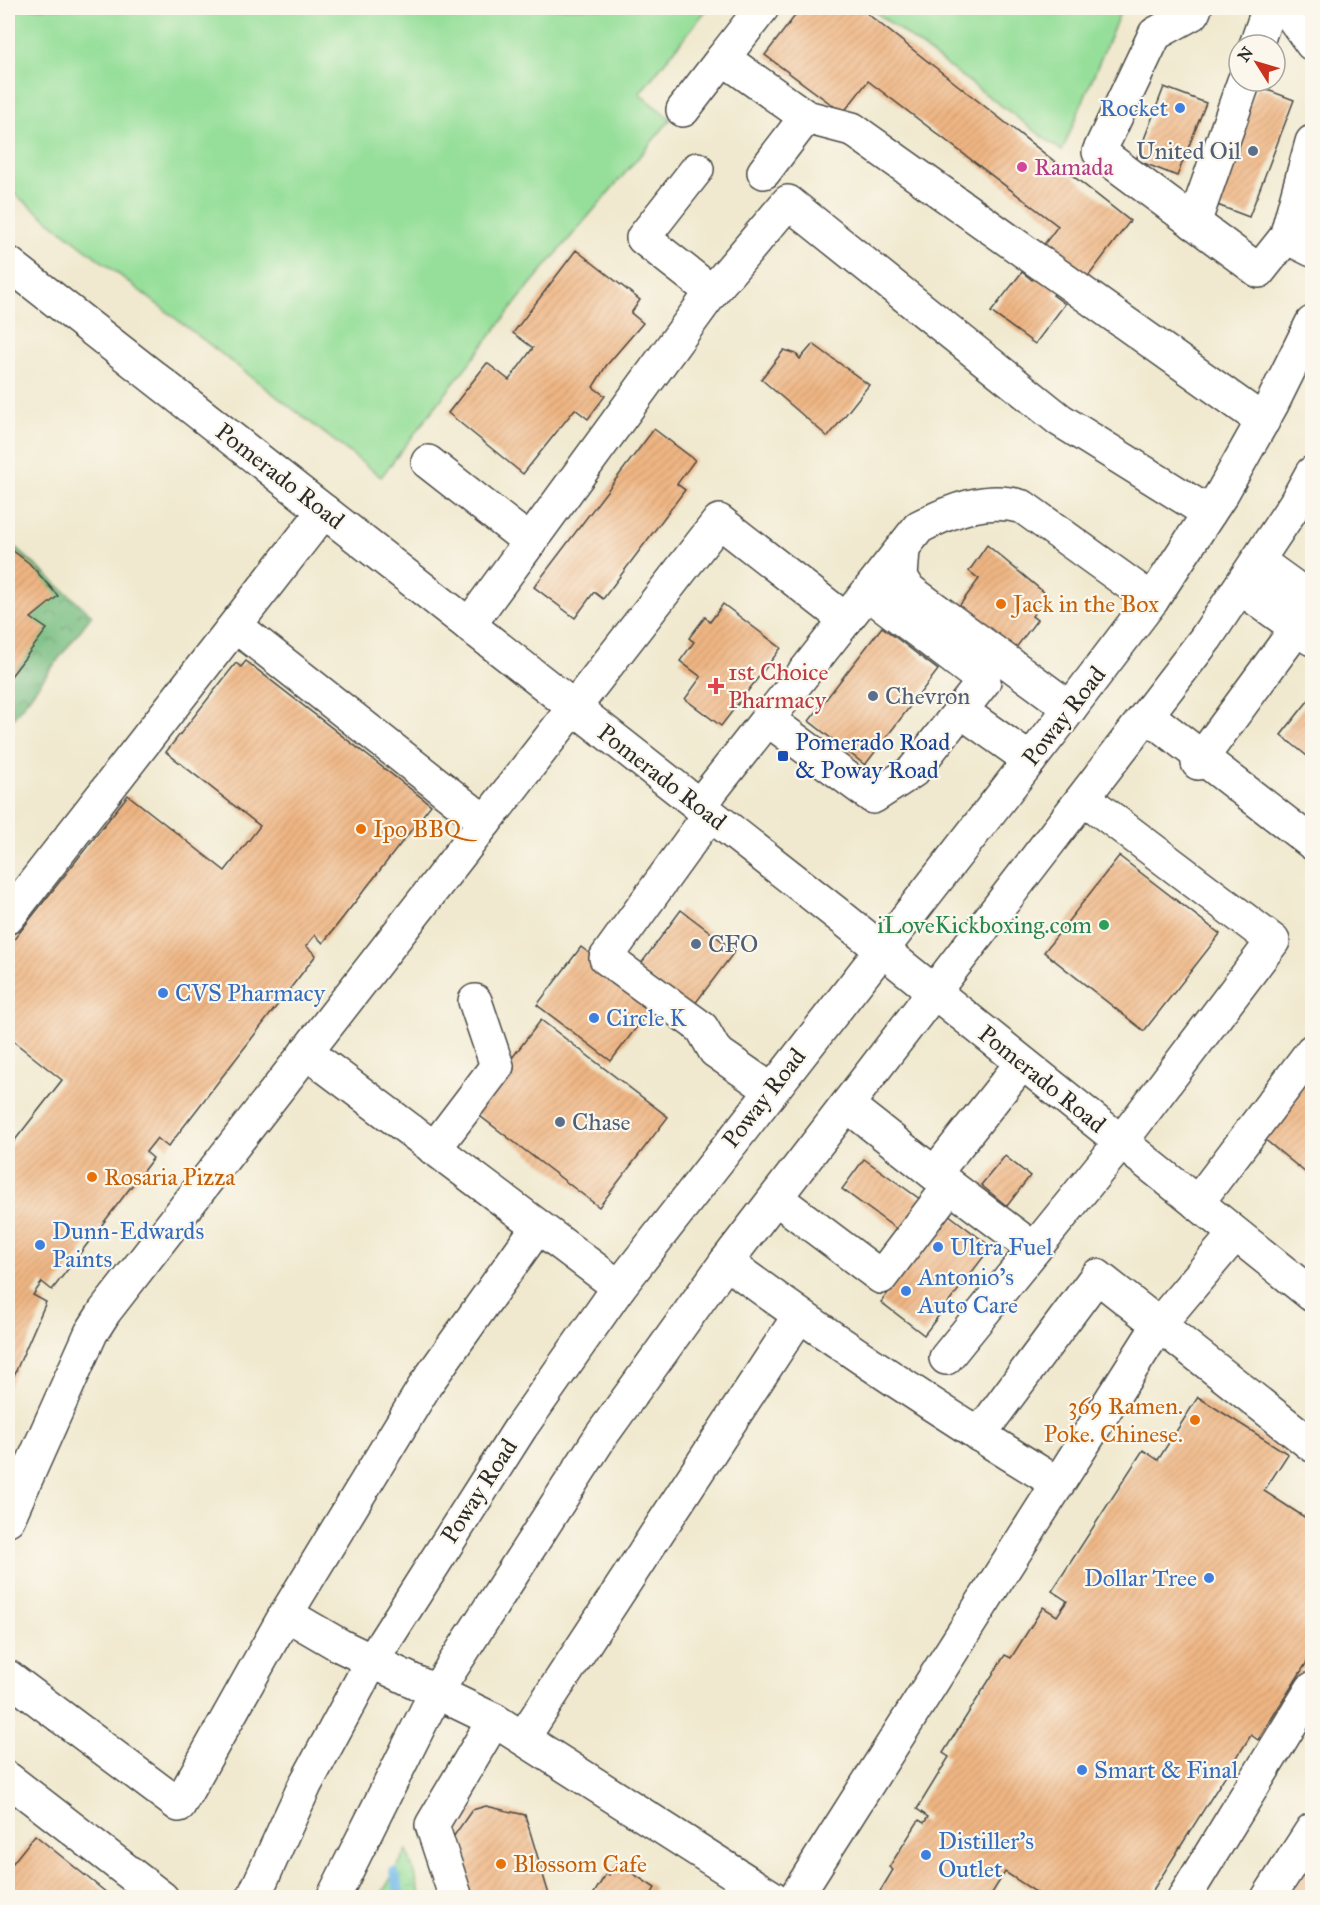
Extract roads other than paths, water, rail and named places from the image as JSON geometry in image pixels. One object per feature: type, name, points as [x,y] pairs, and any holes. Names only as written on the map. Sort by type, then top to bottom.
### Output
[{"type":"main road","points":[[683,110],[762,8]]},
{"type":"main road","points":[[1195,8],[1193,13],[1155,34],[1099,152],[1259,271],[1299,244],[1312,142]]},
{"type":"main road","points":[[1260,33],[1269,8]]},
{"type":"main road","points":[[1286,8],[1312,44]]},
{"type":"main road","points":[[723,58],[806,117],[852,129],[1263,421]]},
{"type":"main road","points":[[1194,223],[1240,93]]},
{"type":"main road","points":[[764,172],[806,117]]},
{"type":"main road","points":[[697,168],[643,238],[712,292]]},
{"type":"main road","points":[[469,625],[712,292],[788,202],[1060,420],[1209,513]]},
{"type":"main road","name":"Pomerado Road","points":[[8,263],[882,950],[1312,1295]]},
{"type":"main road","name":"Poway Road","points":[[253,1898],[305,1785],[372,1661],[495,1466],[569,1356],[619,1287],[1152,600],[1209,513],[1263,421],[1312,323]]},
{"type":"main road","points":[[428,462],[530,542]]},
{"type":"main road","points":[[333,1898],[436,1692],[601,1437],[726,1262],[1084,798],[1241,588],[1312,473]]},
{"type":"main road","points":[[771,1090],[715,1051],[702,1028],[606,958],[704,810],[768,719],[919,527],[934,519],[984,502],[1005,501],[1023,507],[1152,600]]},
{"type":"main road","points":[[8,917],[237,627],[324,511]]},
{"type":"main road","points":[[8,1519],[97,1322],[719,521],[846,620]]},
{"type":"main road","points":[[903,549],[901,577],[909,590],[1070,708]]},
{"type":"main road","points":[[1258,561],[1312,600]]},
{"type":"main road","points":[[1200,760],[1305,633],[1241,588]]},
{"type":"main road","points":[[768,719],[873,797],[913,771],[961,711],[984,681],[868,593]]},
{"type":"main road","points":[[237,627],[485,822]]},
{"type":"main road","points":[[961,711],[1030,760]]},
{"type":"main road","points":[[1147,715],[1200,760],[1312,843]]},
{"type":"main road","points":[[946,1358],[1121,1142],[1273,941],[1084,798]]},
{"type":"main road","points":[[434,1149],[497,1066],[475,1001]]},
{"type":"main road","points":[[1197,1203],[1312,1051]]},
{"type":"main road","points":[[306,1052],[537,1228],[619,1287]]},
{"type":"main road","points":[[776,1197],[881,1277],[942,1180],[1022,1063]]},
{"type":"main road","points":[[847,1105],[1034,1249]]},
{"type":"main road","points":[[8,1677],[179,1805],[286,1614],[426,1384],[537,1228]]},
{"type":"main road","points":[[795,1898],[1160,1323],[1235,1234]]},
{"type":"main road","points":[[726,1262],[799,1316],[979,1436],[1057,1483]]},
{"type":"main road","points":[[979,1436],[1097,1276],[1160,1323],[1312,1445]]},
{"type":"main road","points":[[523,1738],[799,1316]]},
{"type":"main road","points":[[286,1614],[341,1646],[494,1720],[773,1898]]},
{"type":"main road","points":[[1184,1898],[1312,1689]]},
{"type":"main road","points":[[456,1898],[432,1825],[494,1720]]},
{"type":"main road","points":[[8,1779],[162,1898]]},
{"type":"main road","points":[[1268,1898],[1312,1830]]},
{"type":"waterway","points":[[394,1872],[401,1898]]},
{"type":"place","name":"Rocket","points":[[1180,108]]},
{"type":"place","name":"United Oil","points":[[1253,151]]},
{"type":"place","name":"Ramada","points":[[1022,167]]},
{"type":"place","name":"Jack in the Box","points":[[1001,604]]},
{"type":"place","name":"1st Choice Pharmacy","points":[[716,686]]},
{"type":"place","name":"Chevron","points":[[873,696]]},
{"type":"place","name":"Pomerado Road & Poway Road","points":[[783,756]]},
{"type":"place","name":"Ipo BBQ","points":[[361,829]]},
{"type":"place","name":"iLoveKickboxing.com","points":[[1104,925]]},
{"type":"place","name":"CFO","points":[[696,944]]},
{"type":"place","name":"CVS Pharmacy","points":[[163,993]]},
{"type":"place","name":"Circle K","points":[[594,1018]]},
{"type":"place","name":"Chase","points":[[560,1122]]},
{"type":"place","name":"Rosaria Pizza","points":[[92,1177]]},
{"type":"place","name":"Dunn-Edwards Paints","points":[[40,1245]]},
{"type":"place","name":"Ultra Fuel","points":[[938,1247]]},
{"type":"place","name":"Antonio's Auto Care","points":[[906,1291]]},
{"type":"place","name":"369 Ramen. Poke. Chinese.","points":[[1195,1420]]},
{"type":"place","name":"Dollar Tree","points":[[1209,1578]]},
{"type":"place","name":"Smart & Final","points":[[1082,1770]]},
{"type":"place","name":"Distiller's Outlet","points":[[926,1855]]},
{"type":"place","name":"Blossom Cafe","points":[[501,1864]]}]
